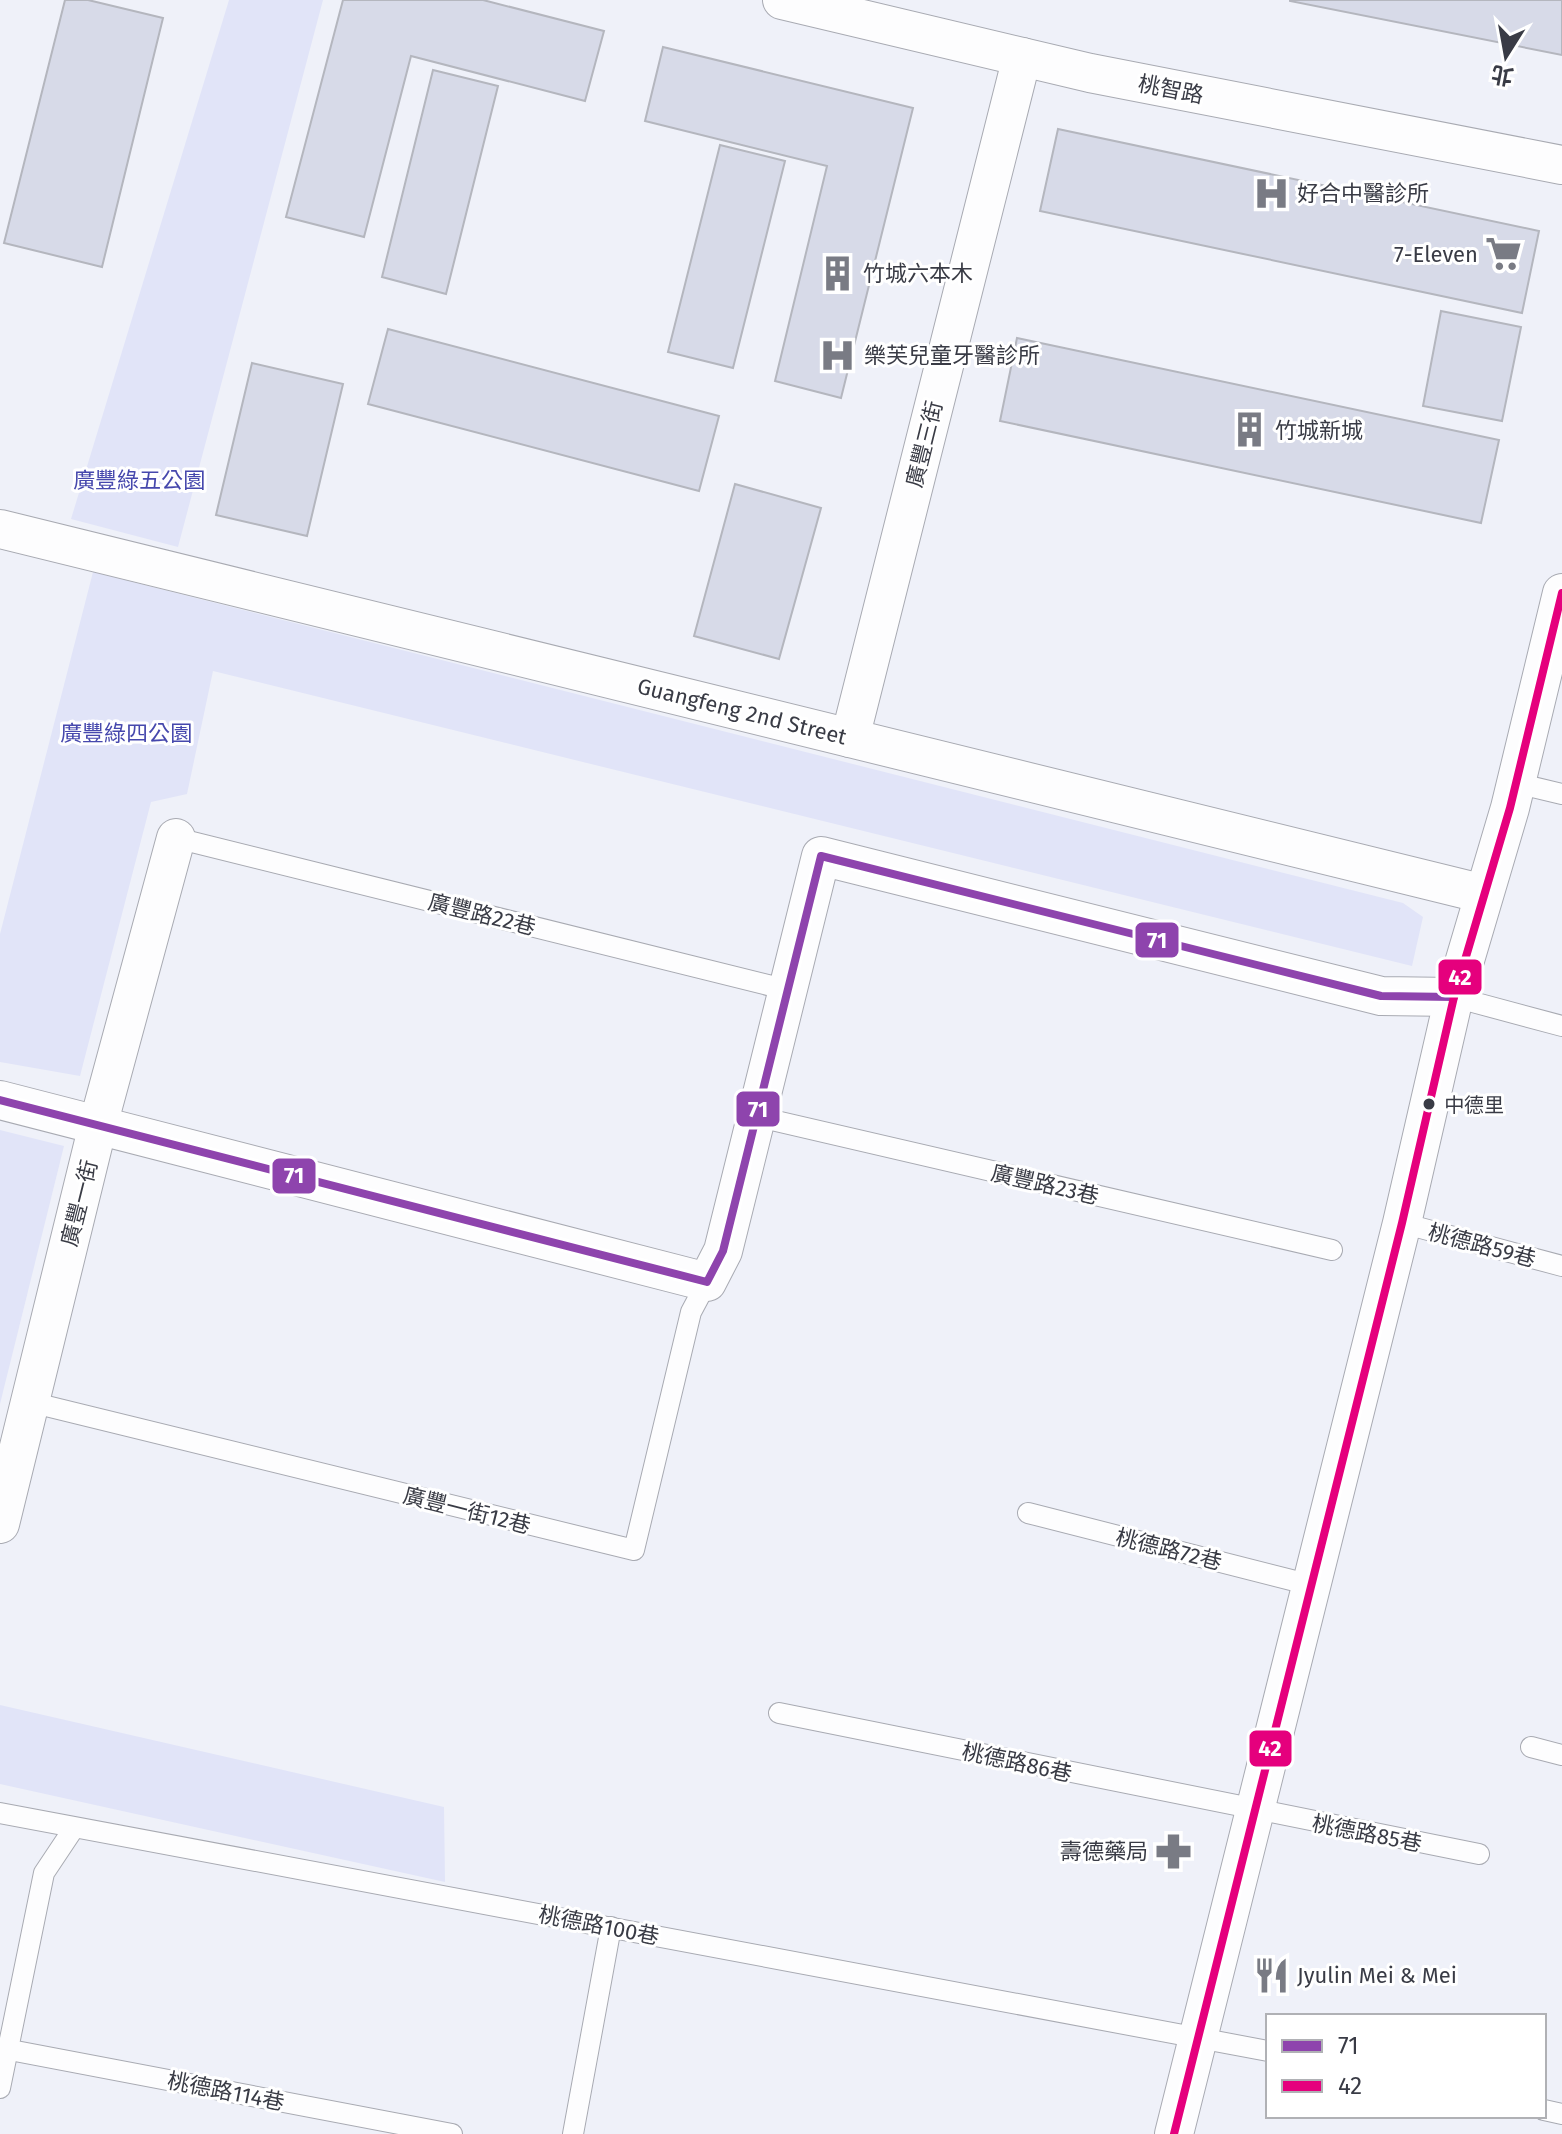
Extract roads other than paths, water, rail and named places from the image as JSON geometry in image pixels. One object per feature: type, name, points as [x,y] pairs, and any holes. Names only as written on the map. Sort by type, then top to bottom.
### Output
[{"type":"street","name":"桃智路","points":[[782,0],[1022,57],[1562,165]]},
{"type":"street","name":"廣豐三街","points":[[850,738],[1022,57]]},
{"type":"street","name":"Guangfeng 2nd Street","points":[[0,529],[1484,894]]},
{"type":"street","points":[[1174,2134],[1402,1223],[1454,997],[1516,783],[1562,593]]},
{"type":"street","name":"廣豐一街","points":[[0,1524],[98,1125],[176,838]]},
{"type":"street","points":[[0,1100],[707,1282],[723,1251],[759,1117],[821,856],[1381,996],[1454,997]]},
{"type":"lane","points":[[1516,783],[1562,794]]},
{"type":"lane","name":"廣豐路22巷","points":[[176,838],[788,990]]},
{"type":"lane","points":[[1454,997],[1562,1026]]},
{"type":"lane","name":"廣豐路23巷","points":[[759,1117],[1332,1250]]},
{"type":"lane","name":"桃德路59巷","points":[[1402,1223],[1562,1266]]},
{"type":"lane","name":"廣豐一街12巷","points":[[30,1402],[634,1550],[691,1312],[707,1282]]},
{"type":"lane","name":"桃德路72巷","points":[[1028,1513],[1311,1585]]},
{"type":"lane","name":"桃德路86巷","points":[[779,1713],[1255,1811]]},
{"type":"lane","points":[[1531,1747],[1562,1755]]},
{"type":"lane","name":"桃德路85巷","points":[[1255,1811],[1479,1854]]},
{"type":"lane","name":"桃德路100巷","points":[[0,1813],[1266,2051]]},
{"type":"lane","points":[[0,2088],[4,2049],[44,1873],[74,1828]]},
{"type":"lane","points":[[573,2134],[611,1927]]},
{"type":"lane","name":"桃德路114巷","points":[[4,2049],[452,2134]]},
{"type":"place","name":"好合中醫診所","points":[[1271,193]]},
{"type":"place","name":"7-Eleven","points":[[1504,254]]},
{"type":"place","name":"竹城六本木","points":[[837,273]]},
{"type":"place","name":"樂芙兒童牙醫診所","points":[[838,355]]},
{"type":"place","name":"竹城新城","points":[[1249,430]]},
{"type":"place","name":"中德里","points":[[1429,1104]]},
{"type":"place","name":"壽德藥局","points":[[1174,1851]]},
{"type":"place","name":"Jyulin Mei & Mei","points":[[1271,1975]]},
{"type":"park label","name":"廣豐綠五公園","points":[[139,480]]},
{"type":"park label","name":"廣豐綠四公園","points":[[126,733]]}]
